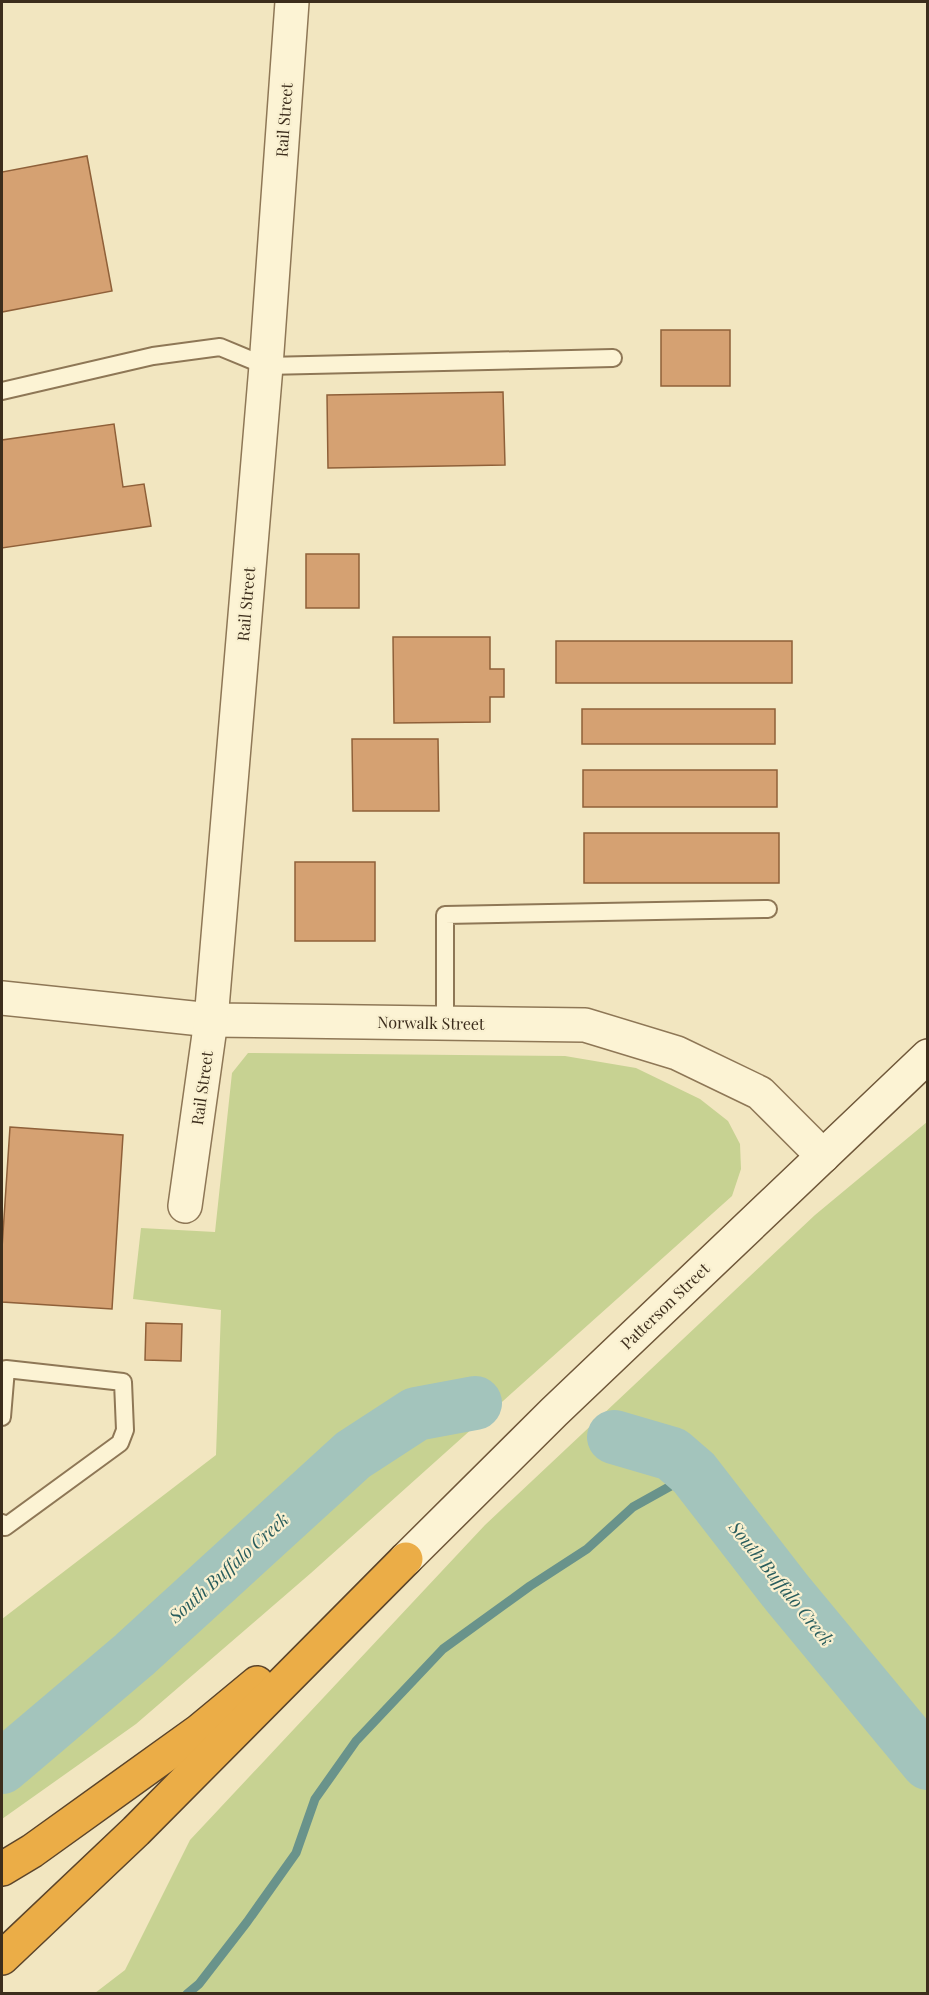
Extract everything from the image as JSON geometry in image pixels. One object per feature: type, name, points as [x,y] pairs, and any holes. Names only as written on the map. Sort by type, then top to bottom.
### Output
[{"type":"highway","points":[[2,1869],[32,1851],[199,1731],[406,1559]]},
{"type":"highway","points":[[2,1958],[135,1831],[406,1559]]},
{"type":"street","name":"Rail Street","points":[[185,1206],[211,1020],[266,366],[292,2]]},
{"type":"street","name":"Norwalk Street","points":[[2,998],[211,1020],[585,1025],[677,1053],[760,1093],[823,1156]]},
{"type":"street","name":"Patterson Street","points":[[406,1559],[554,1412],[927,1056]]},
{"type":"lane","points":[[2,391],[153,356],[220,347],[266,366],[613,358]]},
{"type":"lane","points":[[446,1023],[445,915],[768,909]]},
{"type":"lane","points":[[2,1417],[6,1369],[123,1382],[125,1430],[120,1443],[5,1527],[2,1523]]},
{"type":"green space","points":[[248,1053],[565,1056],[636,1068],[700,1099],[728,1121],[740,1144],[741,1169],[732,1196],[311,1573],[136,1724],[2,1819],[2,1619],[216,1455],[221,1310],[133,1299],[141,1228],[215,1232],[232,1073]]},
{"type":"green space","points":[[927,1122],[927,1993],[95,1993],[125,1970],[190,1840],[485,1525],[815,1215]]},
{"type":"building","points":[[87,156],[112,291],[2,312],[2,172]]},
{"type":"building","points":[[661,330],[730,330],[730,386],[661,386]]},
{"type":"building","points":[[503,392],[505,465],[328,468],[327,395]]},
{"type":"building","points":[[114,424],[123,487],[144,484],[151,526],[2,548],[2,440]]},
{"type":"building","points":[[306,554],[359,554],[359,608],[306,608]]},
{"type":"building","points":[[393,637],[490,637],[490,669],[504,669],[504,697],[490,697],[490,722],[394,723]]},
{"type":"building","points":[[556,641],[792,641],[792,683],[556,683]]},
{"type":"building","points":[[582,709],[775,709],[775,744],[582,744]]},
{"type":"building","points":[[352,739],[438,739],[439,811],[353,811]]},
{"type":"building","points":[[583,770],[777,770],[777,807],[583,807]]},
{"type":"building","points":[[584,833],[779,833],[779,883],[584,883]]},
{"type":"building","points":[[295,862],[375,862],[375,941],[295,941]]},
{"type":"building","points":[[10,1127],[123,1135],[112,1309],[2,1302],[2,1248]]},
{"type":"building","points":[[146,1323],[182,1324],[181,1361],[145,1360]]},
{"type":"waterway","name":"South Buffalo Creek","points":[[2,1767],[134,1655],[353,1455],[416,1414],[475,1403]]},
{"type":"waterway","name":"South Buffalo Creek","points":[[614,1437],[672,1454],[694,1473],[787,1593],[928,1763]]},
{"type":"waterway","points":[[187,1994],[199,1984],[247,1922],[296,1853],[315,1799],[356,1741],[443,1649],[530,1586],[587,1549],[633,1507],[694,1473]]}]
